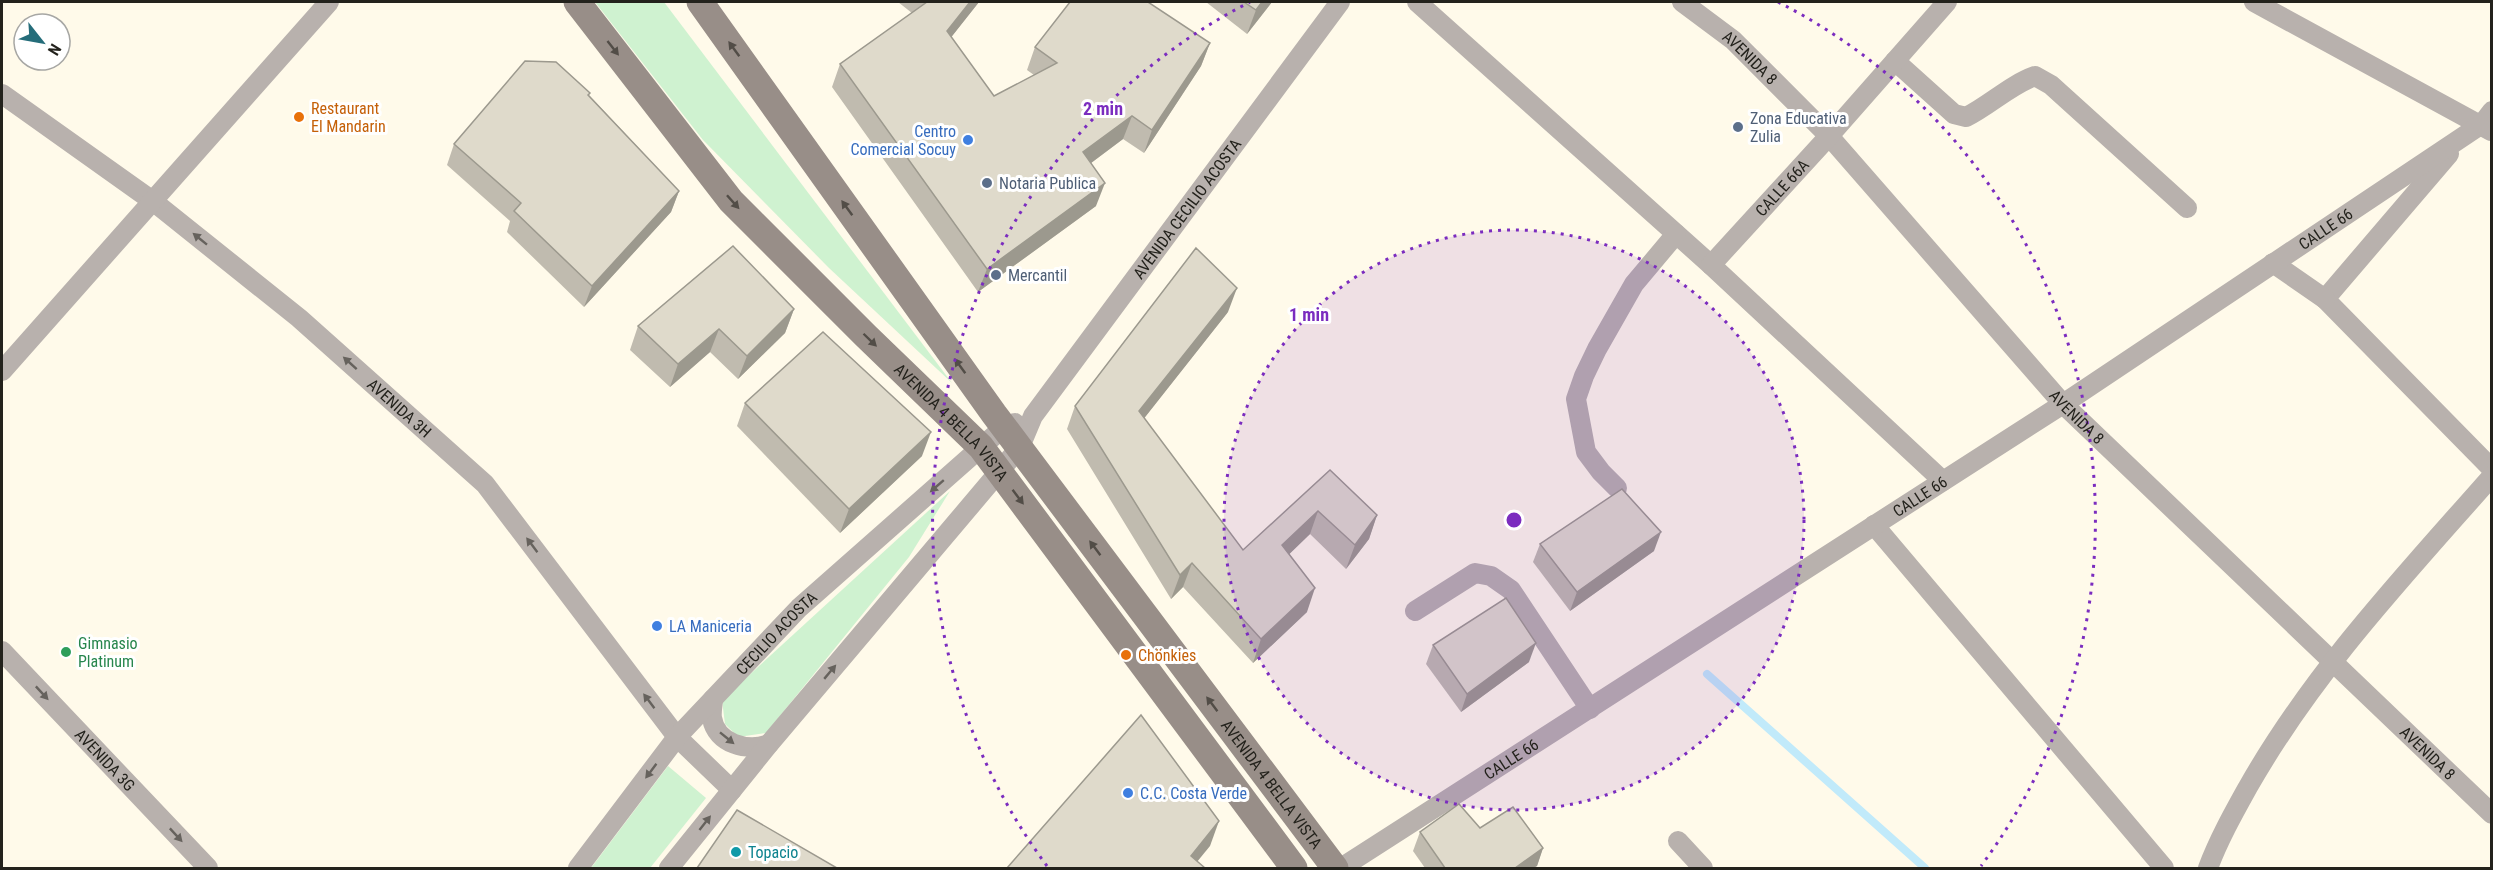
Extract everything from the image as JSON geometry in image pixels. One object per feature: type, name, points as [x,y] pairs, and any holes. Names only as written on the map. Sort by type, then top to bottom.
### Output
[{"type":"street","points":[[2,371],[154,202],[328,2]]},
{"type":"street","name":"AVENIDA 4 BELLA VISTA","points":[[577,2],[731,201],[981,447],[1294,868]]},
{"type":"street","name":"AVENIDA 4 BELLA VISTA","points":[[700,2],[1012,437],[1335,868]]},
{"type":"street","name":"AVENIDA CECILIO ACOSTA","points":[[1012,437],[1033,416],[1340,2]]},
{"type":"street","points":[[1417,2],[1676,234],[1943,481]]},
{"type":"street","name":"AVENIDA 8","points":[[1682,2],[1732,40],[1829,136],[2063,404],[2492,814]]},
{"type":"street","name":"CALLE 66A","points":[[1710,265],[1829,136],[1947,2]]},
{"type":"street","points":[[2254,2],[2483,125],[2325,299]]},
{"type":"street","points":[[1895,61],[1954,114],[1966,117],[1984,108],[2023,81],[2035,76],[2051,85],[2187,208]]},
{"type":"street","name":"AVENIDA 3H","points":[[2,94],[154,202],[299,318],[485,484],[677,737],[732,790]]},
{"type":"street","name":"CALLE 66","points":[[1341,868],[2063,404],[2483,125]]},
{"type":"street","points":[[1617,488],[1586,452],[1576,399],[1597,349],[1634,284],[1676,234]]},
{"type":"street","points":[[2273,263],[2325,299],[2492,470]]},
{"type":"street","points":[[669,868],[769,744],[999,471],[1012,437]]},
{"type":"street","name":"CECILIO ACOSTA","points":[[578,868],[677,737],[799,608],[981,447],[1012,437]]},
{"type":"street","points":[[2208,868],[2220,838],[2254,777],[2287,722],[2331,661],[2492,476]]},
{"type":"street","points":[[1874,525],[2164,868]]},
{"type":"street","points":[[1415,610],[1475,573],[1491,576],[1511,590],[1590,709]]},
{"type":"street","name":"AVENIDA 3G","points":[[2,651],[208,868]]},
{"type":"street","points":[[713,699],[712,719],[720,734],[738,747],[760,747],[769,744]]},
{"type":"street","points":[[1678,841],[1703,868]]},
{"type":"green space","points":[[595,2],[664,2],[952,383],[829,268],[703,140]]},
{"type":"green space","points":[[950,491],[909,557],[766,733],[738,737],[725,724],[722,700]]},
{"type":"green space","points":[[668,766],[706,798],[650,868],[591,868]]},
{"type":"building","points":[[927,2],[970,2],[947,31],[994,96],[1057,63],[1035,47],[1070,2],[1148,2],[1210,43],[1152,130],[1132,116],[1083,152],[1105,183],[987,269],[840,64]]},
{"type":"building","points":[[1244,2],[1262,2],[1256,10]]},
{"type":"building","points":[[525,61],[556,62],[590,93],[588,95],[679,191],[592,286],[514,211],[521,203],[454,144]]},
{"type":"building","points":[[733,246],[794,309],[747,356],[719,329],[678,364],[638,326]]},
{"type":"building","points":[[1196,248],[1237,288],[1139,411],[1243,550],[1330,470],[1377,515],[1355,545],[1318,511],[1282,545],[1315,588],[1261,639],[1192,563],[1180,575],[1075,406]]},
{"type":"building","points":[[823,332],[931,432],[849,509],[745,403]]},
{"type":"building","points":[[1622,489],[1661,532],[1577,592],[1540,544]]},
{"type":"building","points":[[1506,598],[1536,643],[1467,694],[1433,645]]},
{"type":"building","name":"C.C. Costa Verde","points":[[1141,715],[1219,821],[1191,856],[1205,868],[1007,868]]},
{"type":"building","points":[[1459,804],[1480,828],[1513,807],[1543,848],[1515,868],[1445,868],[1420,832]]},
{"type":"building","points":[[737,810],[837,868],[697,868]]},
{"type":"waterway","points":[[1707,674],[1925,868]]},
{"type":"place","name":"Restaurant El Mandarin","points":[[299,117]]},
{"type":"place","name":"Zona Educativa Zulia","points":[[1738,127]]},
{"type":"place","name":"Centro Comercial Socuy","points":[[968,140]]},
{"type":"place","name":"Notaria Publica","points":[[987,183]]},
{"type":"place","name":"Mercantil","points":[[996,275]]},
{"type":"place","name":"LA Maniceria","points":[[657,626]]},
{"type":"place","name":"Gimnasio Platinum","points":[[66,652]]},
{"type":"place","name":"Chönkies","points":[[1126,655]]},
{"type":"place","name":"C.C. Costa Verde","points":[[1128,793]]},
{"type":"place","name":"Topacio","points":[[736,852]]}]
